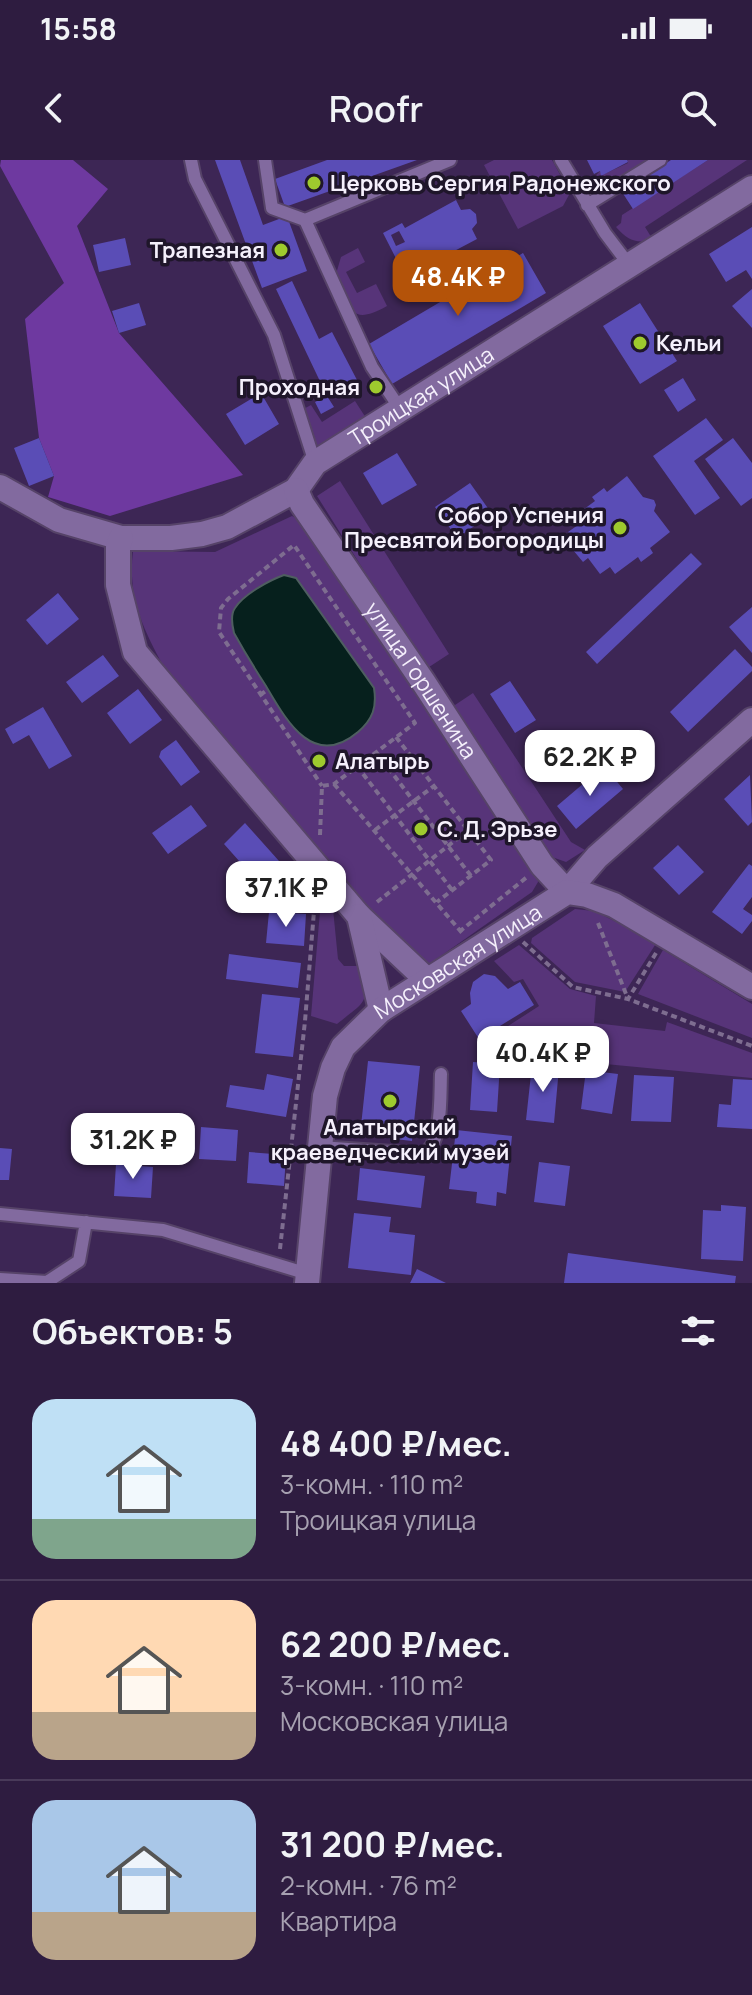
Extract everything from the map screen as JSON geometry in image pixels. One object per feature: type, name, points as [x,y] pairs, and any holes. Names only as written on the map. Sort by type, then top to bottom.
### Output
[{"type":"street","name":"Троицкая улица","points":[[0,487],[59,520],[121,538],[171,538],[227,527],[296,490],[315,463],[752,188]]},
{"type":"street","name":"улица Горшенина","points":[[296,490],[302,504],[424,683],[542,865],[577,893],[614,905],[752,987]]},
{"type":"street","points":[[121,538],[118,547],[118,585],[135,652],[359,916],[427,980]]},
{"type":"street","name":"Московская улица","points":[[308,1278],[325,1096],[343,1047],[381,1010],[577,893],[597,857],[752,720]]},
{"type":"street","points":[[359,916],[381,1010]]},
{"type":"lane","points":[[191,160],[195,179],[274,335],[315,463]]},
{"type":"lane","points":[[265,160],[272,208],[305,220],[450,160]]},
{"type":"lane","points":[[561,160],[587,205],[630,266]]},
{"type":"lane","points":[[587,205],[660,160]]},
{"type":"lane","points":[[305,220],[372,367],[401,410]]},
{"type":"lane","points":[[319,1147],[429,1152],[434,1146],[437,1132],[441,1074]]},
{"type":"lane","points":[[0,1214],[163,1230],[278,1264],[308,1278]]},
{"type":"lane","points":[[0,1279],[47,1282],[79,1261],[86,1222]]},
{"type":"path","points":[[278,1264],[305,1021],[322,786],[219,632],[221,608],[228,599],[294,545],[415,723],[334,784],[322,786]]},
{"type":"path","points":[[260,695],[267,690]]},
{"type":"path","points":[[396,737],[491,860],[437,902]]},
{"type":"path","points":[[376,752],[471,876]]},
{"type":"path","points":[[357,766],[452,890]]},
{"type":"path","points":[[334,784],[461,931]]},
{"type":"path","points":[[375,831],[434,786]]},
{"type":"path","points":[[359,916],[468,830]]},
{"type":"path","points":[[449,941],[542,865]]},
{"type":"path","points":[[577,893],[628,999]]},
{"type":"path","points":[[628,999],[666,936]]},
{"type":"path","points":[[519,938],[573,987],[628,999],[752,1046]]},
{"type":"shaded area","points":[[1,160],[73,160],[108,189],[77,226],[119,333],[243,475],[110,516],[48,497],[54,476],[39,438],[25,319],[64,283],[0,166]]},
{"type":"shaded area","points":[[494,160],[552,160],[570,193],[563,206],[518,229],[484,165]]},
{"type":"shaded area","points":[[627,160],[654,160],[615,184],[588,184],[600,171],[602,175],[628,163]]},
{"type":"shaded area","points":[[708,160],[747,160],[645,227],[653,240],[632,240],[616,227],[621,223],[622,215]]},
{"type":"shaded area","points":[[358,248],[365,262],[346,272],[357,293],[376,284],[387,306],[365,315],[352,310],[336,274],[341,257]]},
{"type":"shaded area","points":[[355,401],[366,418],[311,453],[296,413],[311,405],[322,422]]},
{"type":"shaded area","points":[[340,481],[449,654],[426,669],[317,496]]},
{"type":"shaded area","points":[[292,516],[308,525],[537,872],[538,882],[532,892],[425,967],[398,945],[167,673],[135,600],[133,551],[215,552]]},
{"type":"shaded area","points":[[284,575],[296,578],[374,688],[375,701],[370,717],[358,732],[342,742],[327,746],[314,743],[292,726],[234,633],[232,614],[239,603],[258,588]]},
{"type":"shaded area","points":[[473,693],[571,842],[585,850],[566,862],[552,857],[452,707]]},
{"type":"shaded area","points":[[322,888],[332,899],[338,959],[344,966],[362,966],[365,988],[360,1005],[337,1024],[311,1016]]},
{"type":"shaded area","points":[[575,909],[594,911],[657,942],[625,992],[575,982],[531,943],[532,938]]},
{"type":"shaded area","points":[[519,945],[570,989],[596,996],[594,1023],[665,1031],[667,1022],[752,1053],[752,1078],[500,1054],[502,1030],[539,1006],[523,979],[514,982],[494,961]]},
{"type":"shaded area","points":[[663,950],[752,1004],[752,1038],[638,994]]},
{"type":"building","points":[[215,160],[240,160],[263,225],[287,216],[307,271],[262,288]]},
{"type":"building","name":"Церковь Сергия Радонежского","points":[[327,160],[417,160],[285,207],[275,179]]},
{"type":"building","points":[[587,160],[628,162],[601,176],[600,171],[594,174]]},
{"type":"building","points":[[671,160],[708,160],[633,209],[622,192]]},
{"type":"building","points":[[456,200],[461,210],[470,209],[476,214],[477,223],[472,229],[477,239],[426,266],[429,271],[408,282],[383,233],[402,223],[405,228]],"holes":[[[399,231],[405,242],[396,246],[391,235]],[[416,259],[421,269],[411,274],[406,265]]]},
{"type":"building","points":[[752,227],[752,279],[746,270],[726,282],[709,254]]},
{"type":"building","points":[[125,238],[131,265],[99,272],[93,245]]},
{"type":"building","points":[[523,253],[546,293],[392,384],[369,344]]},
{"type":"building","points":[[292,281],[319,339],[332,332],[357,380],[327,396],[276,289]]},
{"type":"building","points":[[752,289],[752,328],[732,306]]},
{"type":"building","points":[[139,303],[146,325],[119,333],[112,311]]},
{"type":"building","name":"Кельи","points":[[640,303],[677,361],[640,384],[603,326]]},
{"type":"building","points":[[683,378],[696,400],[678,412],[664,390]]},
{"type":"building","points":[[261,393],[279,424],[245,445],[226,414]]},
{"type":"building","points":[[327,396],[334,407],[321,414],[315,402]]},
{"type":"building","points":[[706,418],[723,440],[694,461],[720,498],[695,515],[653,456]]},
{"type":"building","points":[[39,438],[54,476],[29,486],[14,448]]},
{"type":"building","points":[[733,438],[752,463],[752,498],[741,506],[705,459]]},
{"type":"building","points":[[397,453],[417,485],[382,505],[363,473]]},
{"type":"building","name":"Собор Успения Пресвятой Богородицы","points":[[627,476],[643,497],[654,500],[654,511],[670,532],[650,548],[653,553],[641,562],[638,557],[615,574],[610,567],[600,574],[588,558],[583,562],[573,550],[579,546],[568,532],[578,525],[572,518],[595,501],[592,497],[604,488],[607,492]]},
{"type":"building","points":[[470,483],[492,514],[457,538],[435,507]]},
{"type":"building","points":[[691,553],[702,564],[597,664],[586,652]]},
{"type":"building","points":[[58,593],[79,619],[47,645],[26,620]]},
{"type":"building","points":[[752,607],[752,653],[729,627]]},
{"type":"building","points":[[735,649],[752,667],[752,671],[688,732],[670,712]]},
{"type":"building","points":[[103,655],[119,676],[82,703],[66,682]]},
{"type":"building","points":[[510,681],[536,720],[515,733],[490,694]]},
{"type":"building","points":[[138,689],[162,720],[130,744],[107,713]]},
{"type":"building","points":[[43,707],[72,756],[49,769],[29,735],[13,744],[5,729]]},
{"type":"building","points":[[176,740],[200,772],[181,786],[159,757],[161,751]]},
{"type":"building","points":[[604,766],[623,789],[576,829],[557,806]]},
{"type":"building","points":[[750,775],[752,822],[748,826],[724,799]]},
{"type":"building","points":[[191,805],[207,826],[168,854],[152,833]]},
{"type":"building","points":[[245,823],[279,861],[257,881],[224,844]]},
{"type":"building","points":[[678,845],[704,872],[679,895],[653,868]]},
{"type":"building","points":[[749,864],[752,866],[752,897],[743,909],[752,915],[752,921],[742,934],[712,912]]},
{"type":"building","points":[[269,912],[306,914],[304,946],[266,943]]},
{"type":"building","points":[[229,954],[301,963],[298,988],[226,979]]},
{"type":"building","points":[[484,974],[495,976],[508,989],[520,982],[534,1005],[479,1039],[461,1011],[471,1004],[473,982]]},
{"type":"building","points":[[262,994],[300,998],[293,1057],[255,1053]]},
{"type":"building","name":"Алатырский краеведческий музей","points":[[368,1061],[420,1066],[412,1141],[360,1135]]},
{"type":"building","points":[[473,1062],[500,1064],[497,1112],[470,1110]]},
{"type":"building","points":[[532,1065],[559,1068],[554,1123],[526,1120]]},
{"type":"building","points":[[586,1070],[618,1074],[612,1114],[581,1109]]},
{"type":"building","points":[[267,1074],[293,1079],[286,1117],[226,1107],[230,1085],[264,1090]]},
{"type":"building","points":[[634,1075],[674,1077],[671,1122],[631,1121]]},
{"type":"building","points":[[733,1079],[752,1080],[752,1129],[717,1127],[719,1104],[731,1105]]},
{"type":"building","points":[[201,1127],[238,1130],[236,1161],[199,1159]]},
{"type":"building","points":[[456,1130],[512,1136],[506,1194],[497,1192],[496,1206],[476,1203],[477,1192],[449,1189]]},
{"type":"building","points":[[0,1148],[12,1149],[9,1180],[0,1180]]},
{"type":"building","points":[[249,1152],[286,1155],[284,1186],[247,1183]]},
{"type":"building","points":[[539,1162],[570,1166],[565,1206],[534,1202]]},
{"type":"building","points":[[116,1164],[153,1167],[151,1198],[114,1196]]},
{"type":"building","points":[[360,1168],[425,1176],[421,1208],[357,1200]]},
{"type":"building","points":[[721,1205],[746,1207],[743,1261],[701,1259],[703,1210],[721,1211]]},
{"type":"building","points":[[354,1213],[391,1217],[389,1232],[415,1235],[411,1275],[348,1268]]},
{"type":"building","points":[[568,1253],[736,1276],[735,1283],[564,1283]]},
{"type":"building","points":[[417,1269],[446,1283],[410,1283]]},
{"type":"place","name":"Церковь Сергия Радонежского","points":[[314,183]]},
{"type":"place","name":"Трапезная","points":[[281,250]]},
{"type":"place","name":"Кельи","points":[[640,343]]},
{"type":"place","name":"Проходная","points":[[376,387]]},
{"type":"place","name":"Собор Успения Пресвятой Богородицы","points":[[620,528]]},
{"type":"place","name":"Алатырь","points":[[319,761]]},
{"type":"place","name":"С. Д. Эрьзе","points":[[421,829]]},
{"type":"place","name":"Алатырский краеведческий музей","points":[[390,1101]]}]
